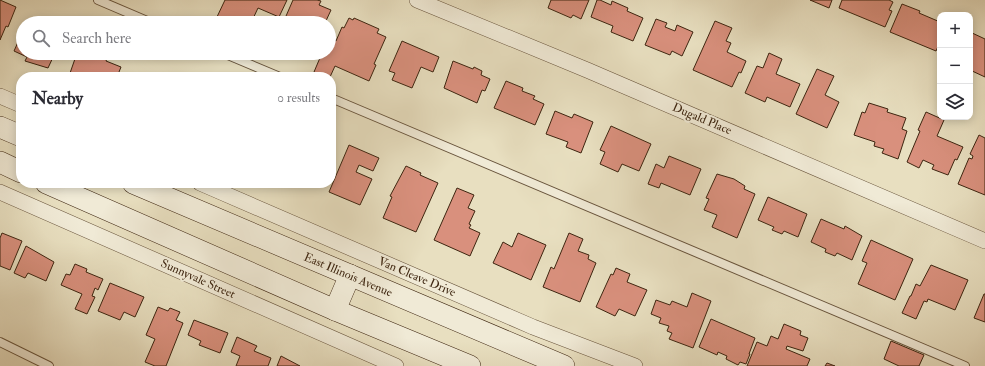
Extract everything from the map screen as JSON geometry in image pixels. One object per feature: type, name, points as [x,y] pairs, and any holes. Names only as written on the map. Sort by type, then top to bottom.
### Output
[{"type":"main road","points":[[0,127],[16,134]]},
{"type":"main road","points":[[0,162],[16,170]]},
{"type":"main road","points":[[57,188],[335,310],[470,366]]},
{"type":"main road","name":"East Illinois Avenue","points":[[145,188],[564,366]]},
{"type":"main road","points":[[335,310],[350,275]]},
{"type":"street","name":"Dugald Place","points":[[417,0],[587,70],[985,241]]},
{"type":"street","points":[[0,96],[16,103]]},
{"type":"street","name":"Van Cleave Drive","points":[[212,188],[533,327],[635,366]]},
{"type":"street","name":"Sunnyvale Street","points":[[0,192],[396,366]]},
{"type":"lane","points":[[98,0],[136,16]]},
{"type":"lane","points":[[240,60],[268,72]]},
{"type":"lane","points":[[336,100],[966,366]]},
{"type":"lane","points":[[0,342],[49,366]]},
{"type":"building","points":[[0,0],[16,7],[8,27],[6,26],[0,40]]},
{"type":"building","points":[[225,0],[287,0],[279,16],[258,8],[254,16],[217,16]]},
{"type":"building","points":[[293,0],[321,1],[319,5],[331,10],[328,16],[286,16]]},
{"type":"building","points":[[551,0],[589,0],[581,19],[573,15],[571,18],[548,8]]},
{"type":"building","points":[[597,0],[611,5],[612,1],[628,8],[627,11],[643,18],[633,41],[611,32],[613,26],[591,17]]},
{"type":"building","points":[[810,0],[832,0],[829,8]]},
{"type":"building","points":[[842,0],[889,0],[893,2],[889,10],[892,11],[885,27],[839,8]]},
{"type":"building","points":[[902,4],[920,11],[919,13],[937,21],[937,49],[936,51],[890,32]]},
{"type":"building","points":[[349,18],[353,20],[354,18],[379,29],[377,33],[386,37],[374,64],[376,65],[369,81],[335,66],[332,72],[314,72],[319,60],[336,60],[336,41],[342,27],[344,28]]},
{"type":"building","points":[[656,19],[667,23],[665,27],[675,31],[677,25],[693,32],[682,56],[672,51],[670,55],[645,45]]},
{"type":"building","points":[[715,21],[732,28],[726,41],[731,43],[727,52],[746,61],[741,73],[739,72],[732,87],[693,70]]},
{"type":"building","points":[[973,33],[985,39],[985,77],[973,71]]},
{"type":"building","points":[[402,41],[439,57],[433,72],[421,67],[412,88],[392,80],[395,73],[389,71]]},
{"type":"building","points":[[769,53],[782,59],[776,74],[800,84],[790,107],[767,97],[765,102],[745,93],[757,66],[763,68]]},
{"type":"building","points":[[26,60],[52,60],[48,68]]},
{"type":"building","points":[[75,60],[106,60],[121,67],[119,72],[70,72]]},
{"type":"building","points":[[453,61],[473,69],[474,67],[482,71],[481,75],[490,79],[485,91],[482,90],[477,103],[444,88]]},
{"type":"building","points":[[817,69],[834,76],[825,95],[839,102],[827,128],[796,114]]},
{"type":"building","points":[[506,81],[523,88],[522,91],[535,96],[533,99],[544,104],[535,125],[494,108]]},
{"type":"building","points":[[869,103],[888,109],[887,112],[906,118],[902,129],[907,131],[898,159],[882,153],[884,149],[874,146],[875,142],[854,135],[862,112],[865,113]]},
{"type":"building","points":[[555,111],[572,118],[574,114],[593,122],[581,153],[566,147],[568,142],[546,134]]},
{"type":"building","points":[[926,112],[937,117],[937,120],[944,120],[937,136],[963,147],[957,160],[955,159],[948,175],[932,169],[934,165],[923,160],[919,168],[907,162],[920,131],[918,130]]},
{"type":"building","points":[[611,126],[651,144],[639,171],[622,164],[618,172],[600,164],[605,152],[600,150]]},
{"type":"building","points":[[979,135],[985,138],[985,195],[958,184],[969,158],[972,159],[973,156],[970,154]]},
{"type":"building","points":[[349,145],[379,158],[373,171],[359,165],[356,172],[372,179],[360,205],[329,192],[331,188],[336,188],[336,176]]},
{"type":"building","points":[[669,156],[701,169],[690,195],[661,183],[659,188],[648,184],[656,164],[664,168]]},
{"type":"building","points":[[406,166],[421,173],[420,175],[438,183],[416,232],[383,218],[392,197],[390,196]]},
{"type":"building","points":[[717,174],[734,179],[745,186],[744,189],[755,194],[737,238],[712,227],[717,215],[704,210],[709,199],[706,198]]},
{"type":"building","points":[[457,188],[474,195],[468,208],[475,211],[469,224],[471,225],[469,228],[480,233],[470,256],[434,240]]},
{"type":"building","points":[[768,197],[807,214],[798,237],[784,231],[782,234],[772,230],[774,227],[758,220]]},
{"type":"building","points":[[821,219],[844,229],[845,226],[862,236],[852,260],[837,253],[835,256],[825,252],[826,249],[811,242]]},
{"type":"building","points":[[2,233],[22,241],[10,270],[0,266],[0,238]]},
{"type":"building","points":[[518,233],[546,245],[531,280],[493,263],[503,242],[512,247]]},
{"type":"building","points":[[569,233],[583,239],[578,251],[589,255],[588,259],[596,263],[580,302],[543,287],[551,267],[554,269]]},
{"type":"building","points":[[871,240],[913,259],[895,300],[858,284],[867,263],[862,261]]},
{"type":"building","points":[[26,246],[54,262],[46,281],[28,273],[25,278],[14,273]]},
{"type":"building","points":[[75,264],[87,269],[86,272],[103,279],[98,290],[95,288],[92,296],[95,297],[87,314],[75,309],[82,294],[61,285],[66,274],[70,275]]},
{"type":"building","points":[[931,265],[968,280],[955,310],[928,299],[927,302],[924,301],[916,319],[902,313],[916,284],[920,286]]},
{"type":"building","points":[[616,268],[630,274],[627,282],[647,290],[635,316],[619,309],[615,316],[596,307],[611,274],[613,275]]},
{"type":"building","points":[[110,283],[144,297],[135,317],[124,312],[120,320],[98,311]]},
{"type":"building","points":[[692,293],[711,301],[693,348],[669,339],[672,333],[667,331],[669,326],[659,323],[661,318],[651,314],[656,300],[670,305],[672,301],[687,307]]},
{"type":"building","points":[[985,294],[985,322],[974,318]]},
{"type":"building","points":[[158,307],[168,311],[170,308],[180,312],[176,320],[183,323],[166,366],[155,366],[145,362],[155,339],[146,335]]},
{"type":"building","points":[[711,319],[755,338],[746,364],[740,362],[738,365],[726,359],[727,356],[718,352],[717,355],[699,347]]},
{"type":"building","points":[[194,320],[228,333],[220,353],[199,345],[201,341],[188,335]]},
{"type":"building","points":[[784,324],[801,331],[800,335],[808,338],[803,351],[787,346],[786,349],[810,359],[807,366],[747,366],[757,342],[767,346],[771,336],[778,339]]},
{"type":"building","points":[[237,337],[257,346],[254,351],[271,358],[268,366],[236,366],[240,356],[231,352]]},
{"type":"building","points":[[891,341],[924,355],[919,366],[899,366],[884,359]]},
{"type":"building","points":[[281,356],[300,366],[277,366]]},
{"type":"building","points":[[827,363],[835,366],[825,366]]}]
